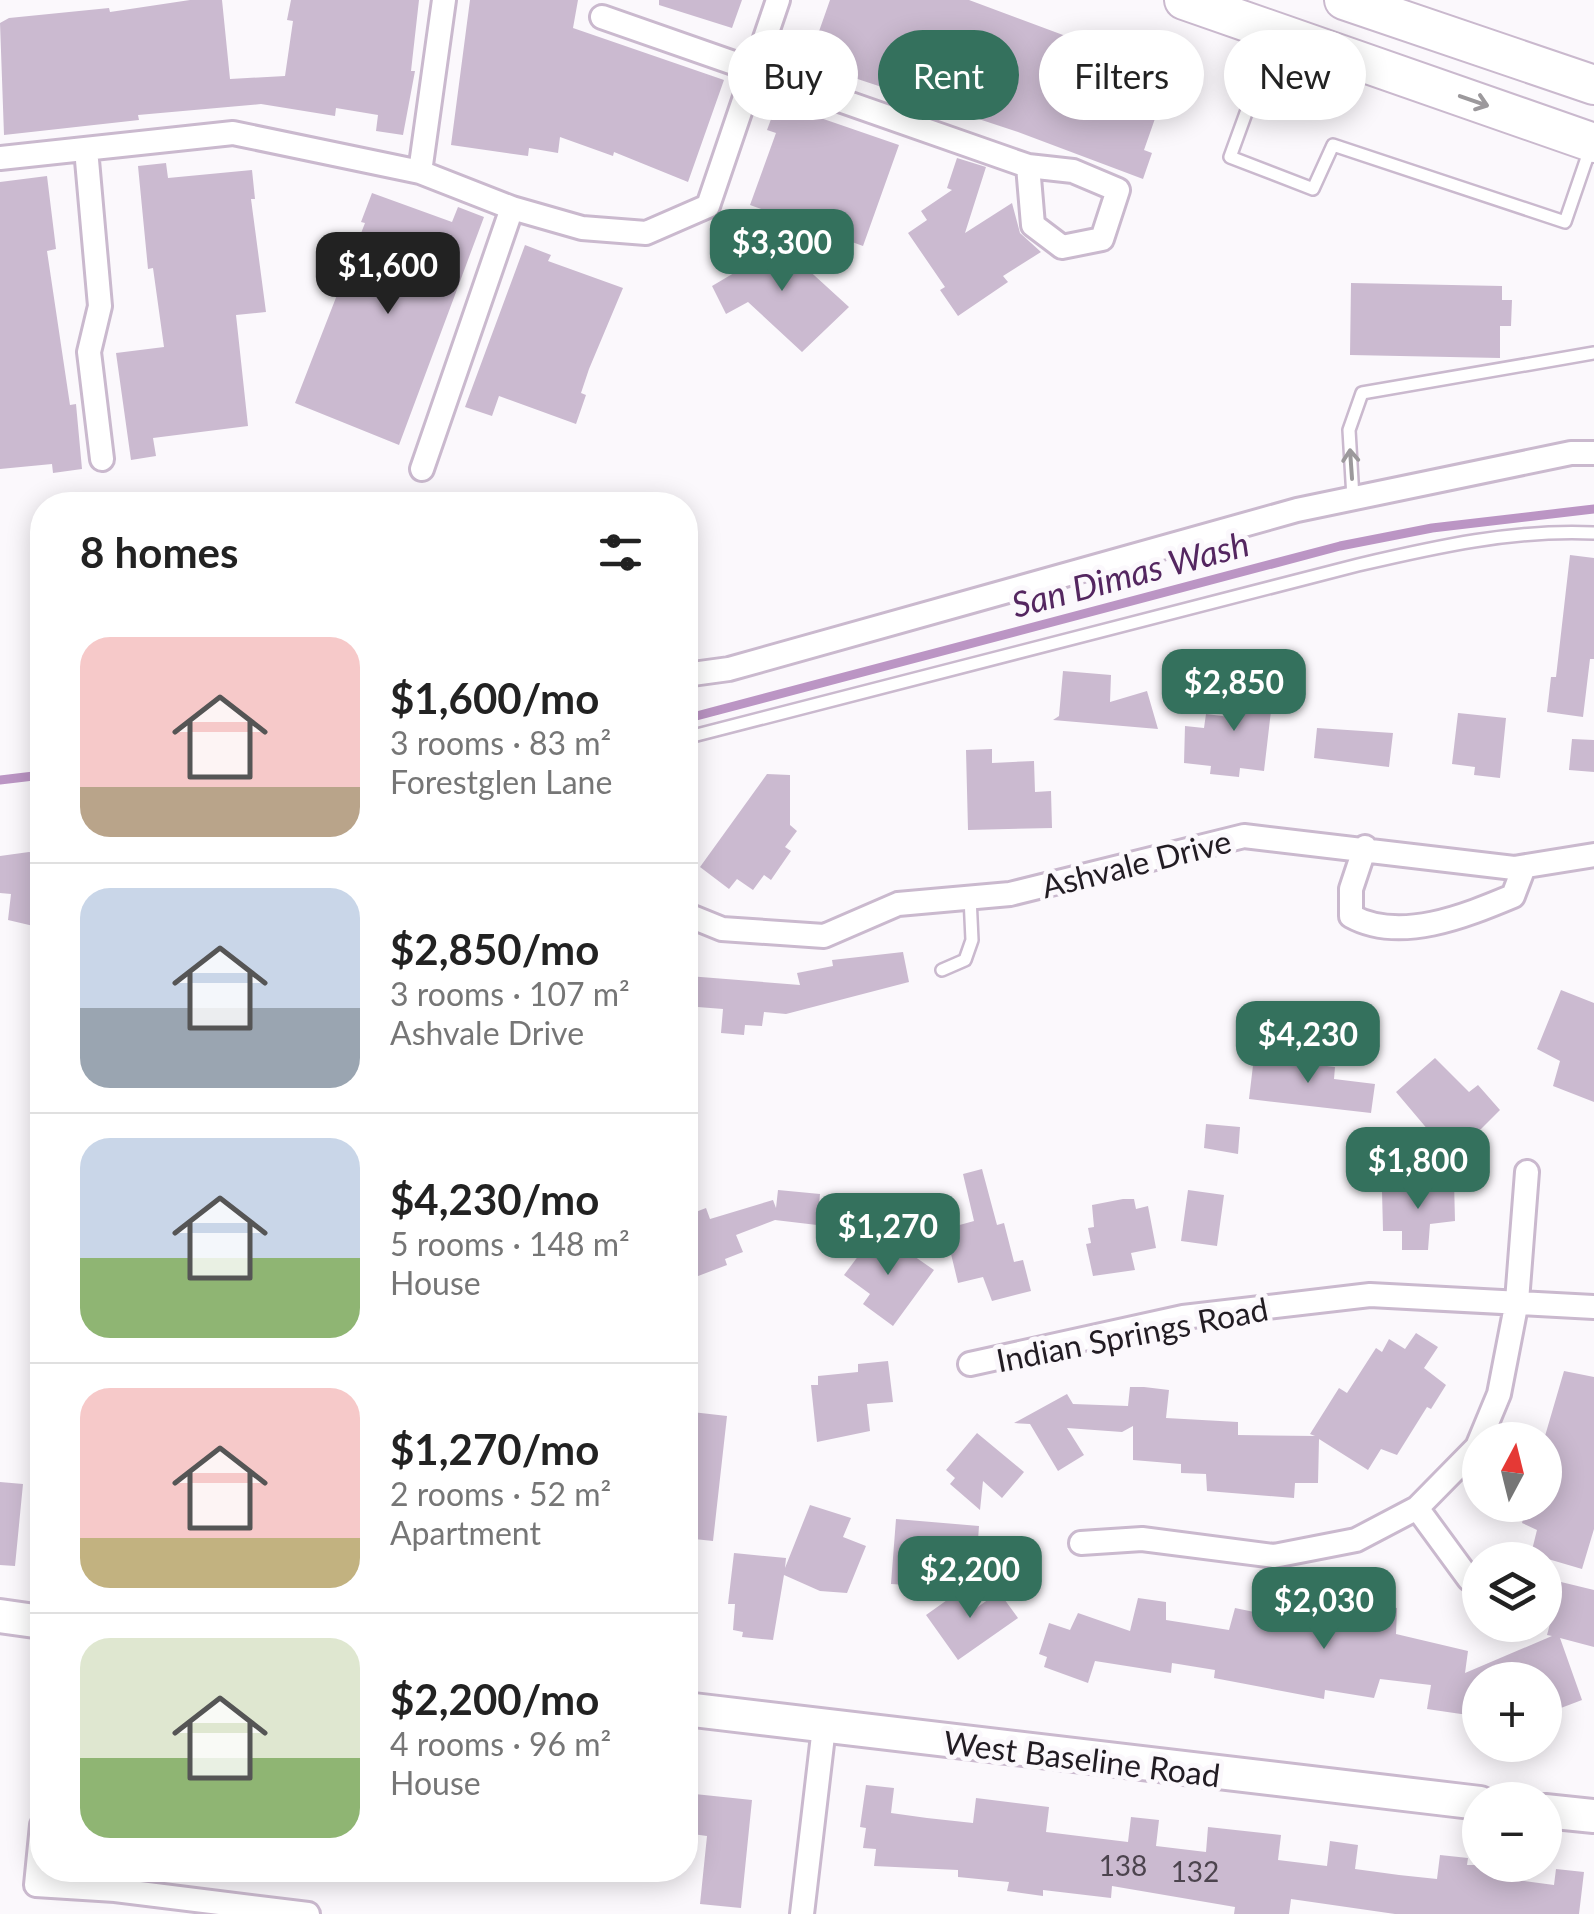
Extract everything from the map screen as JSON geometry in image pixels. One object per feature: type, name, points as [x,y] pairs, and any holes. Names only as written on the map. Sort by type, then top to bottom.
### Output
[{"type":"main road","points":[[1184,0],[1270,30]]},
{"type":"main road","points":[[1344,0],[1594,84]]},
{"type":"main road","points":[[1366,63],[1593,142]]},
{"type":"main road","points":[[0,1616],[30,1620]]},
{"type":"main road","name":"West Baseline Road","points":[[698,1711],[1462,1801]]},
{"type":"main road","points":[[1562,1812],[1594,1816]]},
{"type":"street","points":[[420,172],[444,0]]},
{"type":"street","points":[[768,30],[778,0]]},
{"type":"street","points":[[602,17],[728,61]]},
{"type":"street","points":[[858,106],[1028,166]]},
{"type":"street","points":[[0,158],[233,133],[420,172],[512,208],[582,228],[646,232],[708,206],[737,120]]},
{"type":"street","points":[[86,149],[100,306],[89,352],[102,459]]},
{"type":"street","points":[[422,469],[512,208]]},
{"type":"street","points":[[698,673],[729,669],[1297,510],[1571,453],[1594,454]]},
{"type":"street","name":"Ashvale Drive","points":[[698,919],[722,929],[824,936],[898,904],[1010,894],[1244,836],[1524,866],[1594,854]]},
{"type":"street","points":[[1365,847],[1350,889],[1351,916],[1369,926],[1398,930],[1513,896],[1524,866]]},
{"type":"street","points":[[1081,1543],[1142,1539],[1274,1556],[1356,1540],[1417,1508],[1477,1447],[1499,1394],[1516,1301],[1527,1172]]},
{"type":"street","name":"Indian Springs Road","points":[[970,1364],[1183,1317],[1370,1295],[1594,1307]]},
{"type":"street","points":[[1417,1508],[1462,1569]]},
{"type":"street","points":[[802,1914],[824,1728]]},
{"type":"street","points":[[36,1882],[36,1885],[115,1890],[308,1914]]},
{"type":"lane","points":[[1244,120],[1230,157],[1313,189],[1333,145],[1565,222],[1593,142]]},
{"type":"lane","points":[[1354,498],[1349,430],[1362,393],[1594,354]]},
{"type":"lane","points":[[698,735],[1450,544],[1563,531],[1594,532]]},
{"type":"lane","points":[[942,970],[965,960],[972,940],[970,897]]},
{"type":"building","points":[[190,0],[222,0],[230,79],[285,76],[293,21],[287,20],[291,0],[419,0],[411,71],[415,71],[403,135],[376,131],[378,115],[336,108],[335,116],[261,104],[138,115],[139,120],[4,135],[0,23],[9,18],[109,8],[110,12]]},
{"type":"building","points":[[470,0],[578,0],[573,28],[724,80],[688,182],[614,152],[613,156],[560,137],[558,153],[529,148],[528,156],[451,145]]},
{"type":"building","points":[[659,0],[742,0],[732,28],[659,5]]},
{"type":"building","points":[[830,0],[969,0],[1050,30],[1039,30],[1039,120],[1154,120],[1144,150],[1152,153],[1143,179],[982,120],[1019,120],[1019,30],[878,30],[878,86],[858,79],[858,30],[819,30]]},
{"type":"building","points":[[771,120],[826,120],[899,145],[863,246],[750,205],[776,133],[767,130]]},
{"type":"building","points":[[957,158],[986,167],[965,233],[1012,203],[1020,233],[1041,252],[1003,276],[1008,282],[958,316],[940,290],[945,287],[908,233],[927,220],[921,211],[952,190],[947,188]]},
{"type":"building","points":[[166,163],[168,178],[252,170],[255,199],[251,199],[266,312],[236,315],[248,426],[153,438],[156,456],[131,460],[116,353],[164,347],[153,268],[148,269],[138,166]]},
{"type":"building","points":[[47,176],[56,249],[47,251],[70,405],[76,404],[82,469],[53,473],[52,464],[0,469],[0,182]]},
{"type":"building","points":[[372,193],[452,222],[458,207],[484,217],[399,445],[295,403],[365,223],[361,222]]},
{"type":"building","points":[[769,234],[849,307],[802,352],[748,302],[726,314],[712,286],[734,273]]},
{"type":"building","points":[[525,245],[551,255],[548,261],[623,288],[589,369],[581,393],[586,395],[576,424],[499,396],[492,416],[465,407]]},
{"type":"building","points":[[1351,283],[1502,286],[1502,300],[1512,300],[1511,326],[1500,326],[1500,358],[1350,355]]},
{"type":"building","points":[[1570,555],[1594,558],[1594,659],[1590,659],[1583,717],[1547,712],[1551,677],[1556,677]]},
{"type":"building","points":[[1063,671],[1111,675],[1110,702],[1147,691],[1158,729],[1053,720],[1059,716]]},
{"type":"building","points":[[1247,682],[1274,685],[1264,771],[1240,768],[1239,777],[1210,774],[1211,766],[1184,763],[1185,726],[1204,728],[1206,714],[1230,717],[1234,687],[1246,688]]},
{"type":"building","points":[[1458,713],[1506,718],[1500,778],[1474,775],[1475,767],[1452,764]]},
{"type":"building","points":[[1317,728],[1393,733],[1389,767],[1314,758]]},
{"type":"building","points":[[1572,739],[1594,740],[1594,772],[1569,770]]},
{"type":"building","points":[[992,749],[992,763],[1034,761],[1035,792],[1051,791],[1052,828],[968,830],[966,750]]},
{"type":"building","points":[[767,774],[790,775],[790,825],[797,831],[785,847],[791,851],[771,880],[764,875],[753,890],[737,879],[729,889],[700,867]]},
{"type":"building","points":[[30,852],[30,925],[8,920],[11,894],[0,893],[0,856]]},
{"type":"building","points":[[903,952],[909,982],[786,1014],[764,1012],[762,1026],[745,1025],[744,1035],[721,1033],[723,1009],[698,1007],[698,977],[800,985],[797,973],[833,966],[832,960]]},
{"type":"building","points":[[1561,990],[1594,1003],[1594,1102],[1553,1086],[1560,1061],[1537,1049]]},
{"type":"building","points":[[1254,1057],[1335,1067],[1334,1079],[1375,1084],[1371,1113],[1249,1099]]},
{"type":"building","points":[[1435,1058],[1469,1092],[1478,1085],[1500,1110],[1471,1139],[1459,1128],[1440,1144],[1396,1092]]},
{"type":"building","points":[[1206,1124],[1240,1127],[1238,1154],[1204,1148]]},
{"type":"building","points":[[982,1169],[997,1225],[1004,1223],[1014,1262],[1023,1260],[1031,1291],[992,1301],[983,1277],[958,1283],[945,1229],[974,1221],[963,1174]]},
{"type":"building","points":[[1422,1181],[1454,1181],[1455,1221],[1430,1224],[1428,1250],[1402,1250],[1402,1231],[1383,1231],[1382,1191],[1422,1191]]},
{"type":"building","points":[[778,1190],[820,1194],[817,1225],[775,1220],[736,1235],[743,1252],[725,1259],[727,1265],[698,1276],[698,1211],[706,1208],[710,1219],[773,1200],[776,1208]]},
{"type":"building","points":[[1188,1190],[1224,1195],[1217,1246],[1181,1241]]},
{"type":"building","points":[[1134,1199],[1136,1209],[1148,1206],[1156,1248],[1131,1253],[1135,1270],[1093,1276],[1086,1244],[1091,1243],[1088,1228],[1094,1227],[1092,1205]]},
{"type":"building","points":[[885,1236],[934,1270],[893,1326],[863,1304],[870,1294],[844,1275],[871,1239],[878,1245]]},
{"type":"building","points":[[1416,1333],[1438,1347],[1424,1368],[1446,1385],[1397,1455],[1381,1449],[1368,1470],[1319,1439],[1318,1483],[1295,1483],[1294,1498],[1207,1491],[1206,1474],[1181,1473],[1181,1464],[1133,1460],[1133,1426],[1122,1432],[1067,1428],[1084,1455],[1058,1471],[1030,1424],[1014,1423],[1067,1394],[1073,1404],[1128,1406],[1130,1387],[1144,1387],[1169,1390],[1166,1418],[1238,1422],[1238,1435],[1315,1436],[1310,1434],[1339,1388],[1347,1393],[1376,1348],[1382,1352],[1389,1339],[1405,1349]]},
{"type":"building","points":[[888,1361],[893,1402],[867,1404],[870,1431],[817,1442],[811,1385],[818,1385],[818,1376],[858,1372],[858,1364]]},
{"type":"building","points":[[1564,1371],[1594,1377],[1594,1529],[1582,1569],[1562,1563],[1562,1542],[1534,1542],[1537,1530],[1522,1523],[1562,1522],[1562,1422],[1549,1422]]},
{"type":"building","points":[[698,1413],[727,1416],[713,1541],[698,1539]]},
{"type":"building","points":[[977,1433],[1024,1472],[1002,1498],[983,1481],[980,1510],[950,1484],[955,1478],[946,1470]]},
{"type":"building","points":[[0,1482],[23,1484],[15,1566],[0,1565]]},
{"type":"building","points":[[810,1505],[851,1518],[843,1537],[866,1546],[847,1593],[820,1591],[784,1575],[773,1640],[742,1637],[743,1632],[733,1630],[735,1604],[728,1604],[734,1553],[786,1558],[785,1568]]},
{"type":"building","points":[[896,1519],[979,1526],[977,1554],[964,1553],[960,1588],[891,1584]]},
{"type":"building","points":[[1562,1582],[1594,1590],[1594,1647],[1562,1639]]},
{"type":"building","points":[[964,1588],[973,1601],[972,1611],[999,1592],[1018,1618],[958,1660],[926,1615]]},
{"type":"building","points":[[1138,1598],[1166,1602],[1166,1620],[1229,1630],[1235,1608],[1306,1623],[1311,1609],[1364,1617],[1369,1604],[1397,1608],[1396,1634],[1468,1651],[1466,1662],[1462,1662],[1462,1714],[1427,1709],[1431,1685],[1380,1679],[1374,1698],[1325,1690],[1324,1699],[1214,1678],[1215,1670],[1172,1663],[1171,1673],[1095,1661],[1088,1683],[1044,1667],[1047,1657],[1039,1654],[1049,1623],[1070,1630],[1078,1613],[1130,1631]]},
{"type":"building","points":[[1538,1642],[1561,1642],[1582,1700],[1562,1708],[1562,1662],[1491,1662]]},
{"type":"building","points":[[866,1785],[894,1788],[891,1813],[927,1818],[973,1823],[976,1798],[1049,1807],[1046,1832],[1128,1842],[1131,1817],[1159,1820],[1156,1846],[1206,1852],[1208,1827],[1281,1835],[1278,1860],[1327,1866],[1330,1841],[1358,1845],[1355,1869],[1399,1875],[1437,1879],[1440,1855],[1462,1857],[1462,1882],[1554,1885],[1562,1882],[1562,1870],[1584,1872],[1579,1914],[1395,1914],[1291,1899],[1289,1914],[1234,1914],[1235,1907],[1112,1886],[1111,1898],[1043,1890],[1043,1896],[1007,1891],[1009,1882],[958,1877],[958,1870],[874,1866],[876,1849],[863,1848],[866,1828],[860,1827]]},
{"type":"building","points":[[698,1794],[752,1800],[741,1908],[700,1904],[707,1836],[698,1835]]},
{"type":"waterway","name":"San Dimas Wash","points":[[698,716],[1340,546],[1432,528],[1594,509]]},
{"type":"waterway","name":"San Dimas Wash","points":[[0,780],[30,776]]}]
